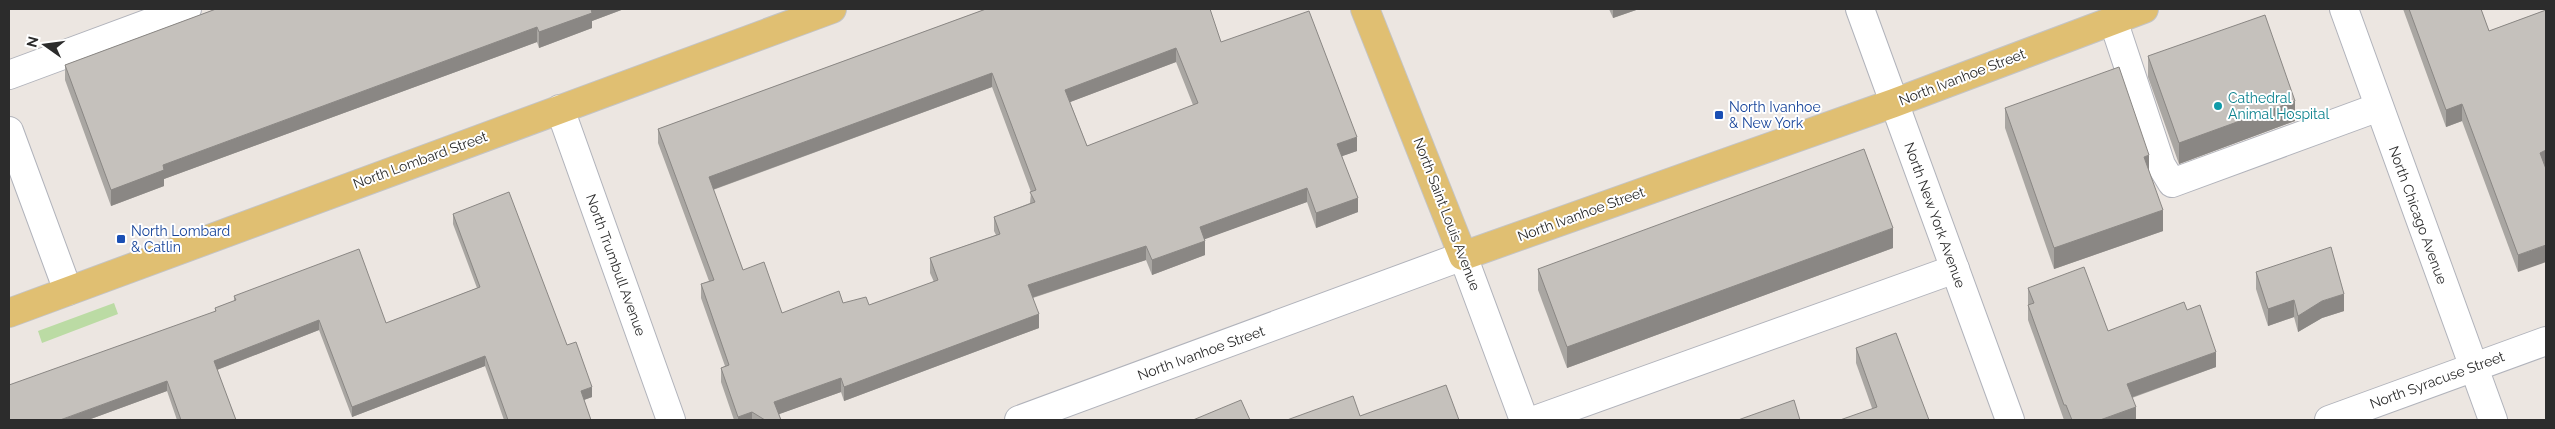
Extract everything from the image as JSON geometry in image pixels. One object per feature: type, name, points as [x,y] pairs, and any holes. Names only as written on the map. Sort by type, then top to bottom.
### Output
[{"type":"main road","name":"North Lombard Street","points":[[9,313],[832,9]]},
{"type":"main road","name":"North Saint Louis Avenue","points":[[1365,9],[1463,256]]},
{"type":"main road","name":"North Ivanhoe Street","points":[[1463,256],[1894,103],[2144,9]]},
{"type":"street","points":[[9,75],[187,9]]},
{"type":"street","name":"North New York Avenue","points":[[1860,9],[2010,420]]},
{"type":"street","name":"North Chicago Avenue","points":[[2344,9],[2493,420]]},
{"type":"street","points":[[2113,20],[2161,165],[2172,183],[2379,107]]},
{"type":"street","name":"North Trumbull Avenue","points":[[560,109],[671,420]]},
{"type":"street","points":[[9,130],[68,291]]},
{"type":"street","name":"North Ivanhoe Street","points":[[1019,420],[1463,256]]},
{"type":"street","name":"North Saint Louis Avenue","points":[[1463,256],[1524,420]]},
{"type":"street","points":[[1535,420],[1955,269]]},
{"type":"street","name":"North Syracuse Street","points":[[2329,420],[2546,341]]},
{"type":"green space","points":[[114,303],[118,314],[42,343],[38,331]]},
{"type":"building","points":[[216,9],[591,9],[592,13],[539,32],[537,27],[163,165],[164,170],[111,190],[65,65]]},
{"type":"building","points":[[986,9],[1210,9],[1221,42],[1309,11],[1357,137],[1337,144],[1358,198],[1316,213],[1307,188],[1200,227],[1205,241],[1152,260],[1146,246],[1028,285],[1039,314],[844,387],[841,378],[774,402],[781,420],[765,420],[752,412],[738,417],[721,368],[729,365],[701,284],[714,280],[658,129]],"holes":[[[1176,48],[1198,103],[1087,146],[1065,90]],[[992,73],[1036,190],[1030,192],[1035,202],[994,217],[1000,234],[930,258],[938,280],[869,305],[866,297],[843,303],[839,291],[782,313],[764,262],[743,270],[709,177]]]},
{"type":"building","points":[[2409,9],[2481,9],[2489,31],[2546,10],[2546,150],[2540,153],[2546,169],[2546,245],[2518,255],[2462,104],[2446,110]]},
{"type":"building","name":"Cathedral Animal Hospital","points":[[2265,15],[2295,101],[2179,143],[2148,56]]},
{"type":"building","points":[[2119,67],[2149,155],[2144,157],[2163,210],[2054,248],[2005,108]]},
{"type":"building","points":[[1864,149],[1893,228],[1567,347],[1538,269]]},
{"type":"building","points":[[509,192],[567,345],[576,342],[592,387],[581,391],[591,420],[508,420],[485,356],[352,407],[319,320],[214,361],[236,420],[181,420],[167,381],[60,420],[9,420],[9,385],[216,311],[215,308],[236,300],[234,296],[359,249],[386,323],[480,287],[453,214]]},
{"type":"building","points":[[2331,247],[2344,294],[2322,301],[2298,316],[2294,300],[2268,309],[2256,272]]},
{"type":"building","points":[[2084,267],[2108,331],[2184,302],[2187,310],[2200,305],[2216,352],[2127,384],[2136,407],[2100,420],[2072,420],[2066,405],[2064,405],[2028,305],[2034,303],[2028,288]]},
{"type":"building","points":[[1896,333],[1929,420],[1840,420],[1877,407],[1856,348]]},
{"type":"building","points":[[1446,385],[1459,420],[1287,420],[1353,396],[1360,416]]},
{"type":"building","points":[[1241,400],[1250,420],[1193,420]]},
{"type":"building","points":[[1794,400],[1800,420],[1738,420]]},
{"type":"place","name":"Cathedral Animal Hospital","points":[[2218,106]]},
{"type":"place","name":"North Ivanhoe & New York","points":[[1719,115]]},
{"type":"place","name":"North Lombard & Catlin","points":[[121,239]]}]
